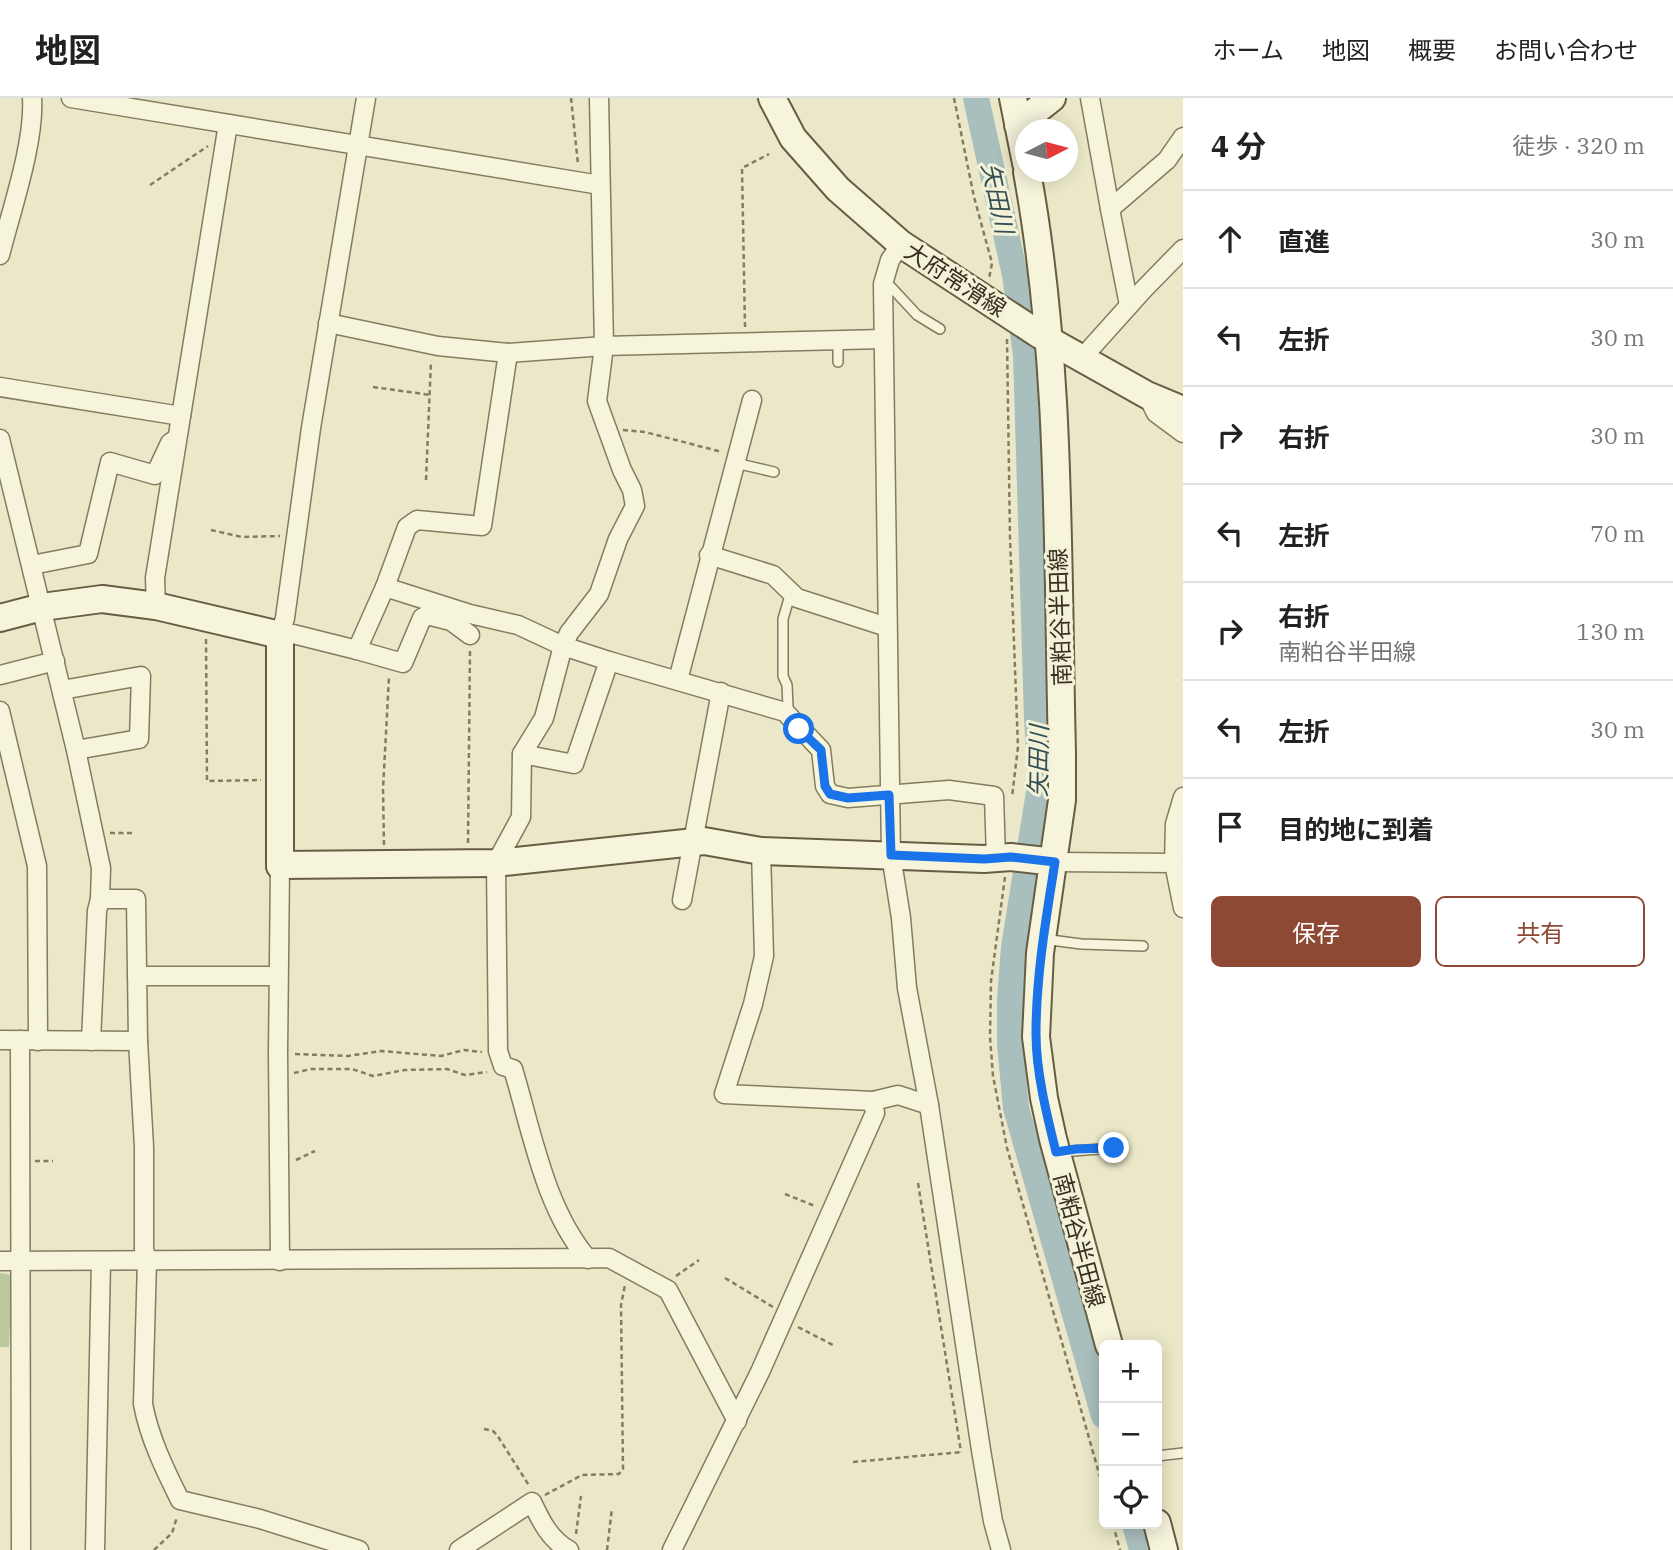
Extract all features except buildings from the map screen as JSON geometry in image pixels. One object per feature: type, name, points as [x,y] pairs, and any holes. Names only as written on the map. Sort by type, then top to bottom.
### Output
[{"type":"street","points":[[0,255],[34,115],[32,98]]},
{"type":"street","points":[[71,98],[227,132],[359,144],[600,185]]},
{"type":"street","points":[[280,1261],[280,635],[285,618],[311,428],[366,98]]},
{"type":"street","points":[[588,1259],[572,1241],[551,1195],[513,1069],[501,1059],[496,863],[522,817],[522,754],[544,718],[563,646],[599,594],[618,539],[635,506],[632,490],[597,401],[604,346],[599,98]]},
{"type":"street","name":"大府常滑線","points":[[772,98],[793,138],[838,189],[901,244],[1045,338],[1147,395],[1183,410]]},
{"type":"street","points":[[1013,98],[1017,119]]},
{"type":"street","points":[[1026,119],[1052,98]]},
{"type":"street","points":[[1090,98],[1129,305]]},
{"type":"street","points":[[156,606],[155,578],[227,132]]},
{"type":"street","points":[[1110,209],[1167,160],[1183,137]]},
{"type":"street","name":"南粕谷半田線","points":[[1029,182],[1040,240],[1062,764],[1062,800],[1042,939],[1036,1037],[1044,1098],[1056,1152],[1108,1340]]},
{"type":"street","points":[[901,244],[890,260],[883,284],[891,855],[901,918],[907,988],[929,1105],[981,1450],[993,1521],[1001,1550]]},
{"type":"street","points":[[1082,358],[1183,248]]},
{"type":"street","points":[[328,323],[432,345],[508,353],[604,346],[883,339]]},
{"type":"street","points":[[357,650],[385,587],[407,527],[417,520],[482,526],[508,353]]},
{"type":"street","points":[[0,387],[181,416]]},
{"type":"street","points":[[1147,395],[1156,413],[1183,433]]},
{"type":"street","points":[[678,680],[752,400]]},
{"type":"street","points":[[32,565],[88,554],[110,462],[155,475],[170,443],[178,438]]},
{"type":"street","points":[[0,439],[43,607],[101,867],[100,899],[96,911],[91,1041]]},
{"type":"street","points":[[709,555],[774,575],[797,598],[887,627]]},
{"type":"street","points":[[385,587],[470,614],[518,625],[563,646],[609,662],[785,712],[821,750],[825,786],[830,794],[848,798],[949,790],[994,796],[1004,857]]},
{"type":"street","points":[[0,618],[43,607],[102,598],[156,606],[280,635],[293,634],[402,663],[422,618],[428,614],[451,621],[470,635]]},
{"type":"street","points":[[0,675],[55,661]]},
{"type":"street","points":[[522,754],[574,764],[609,662]]},
{"type":"street","points":[[62,690],[141,676],[139,739],[76,750]]},
{"type":"street","points":[[682,900],[722,692]]},
{"type":"street","points":[[0,710],[37,866],[21,1261],[21,1550]]},
{"type":"street","points":[[1183,797],[1175,824],[1183,908]]},
{"type":"street","points":[[280,865],[496,863],[704,841],[761,851],[1004,857],[1178,866]]},
{"type":"street","points":[[761,851],[764,956],[753,1004],[724,1094],[873,1101],[898,1095],[929,1105]]},
{"type":"street","points":[[100,899],[136,899],[138,1041],[144,1147],[144,1249],[147,1261],[143,1404],[146,1420],[180,1500],[260,1518],[359,1550]]},
{"type":"street","points":[[137,976],[278,976]]},
{"type":"street","points":[[0,1040],[138,1041]]},
{"type":"street","points":[[672,1550],[737,1421],[785,1317],[875,1113],[873,1101]]},
{"type":"street","points":[[0,1261],[609,1258],[668,1290],[737,1421]]},
{"type":"street","points":[[95,1550],[101,1261]]},
{"type":"street","points":[[459,1550],[535,1500],[543,1525],[552,1537],[572,1543]]},
{"type":"street","points":[[1159,1529],[1164,1550]]},
{"type":"lane","points":[[883,284],[891,287],[916,315],[940,329]]},
{"type":"lane","points":[[838,342],[838,362]]},
{"type":"lane","points":[[736,459],[774,472]]},
{"type":"lane","points":[[785,712],[788,707],[787,685],[783,676],[783,619],[791,592]]},
{"type":"lane","points":[[1042,939],[1081,944],[1143,946]]},
{"type":"lane","points":[[1056,1152],[1114,1148]]},
{"type":"lane","points":[[1162,1455],[1183,1453]]},
{"type":"path","points":[[571,98],[579,182]]},
{"type":"path","points":[[954,98],[974,197],[992,262],[991,274],[981,294]]},
{"type":"path","points":[[150,185],[227,132]]},
{"type":"path","points":[[745,343],[742,168],[769,154]]},
{"type":"path","points":[[1008,312],[1010,538],[1018,747],[1010,809]]},
{"type":"path","points":[[426,480],[432,345]]},
{"type":"path","points":[[373,387],[431,395]]},
{"type":"path","points":[[609,430],[645,432],[736,459]]},
{"type":"path","points":[[211,530],[242,537],[298,536]]},
{"type":"path","points":[[207,618],[207,781],[281,780]]},
{"type":"path","points":[[468,863],[470,635]]},
{"type":"path","points":[[385,864],[383,789],[389,660]]},
{"type":"path","points":[[94,834],[132,833]]},
{"type":"path","points":[[1004,857],[991,981],[990,1037],[993,1076],[1007,1148],[1099,1473]]},
{"type":"path","points":[[278,1052],[348,1056],[381,1051],[441,1056],[464,1051],[501,1059],[495,1071],[465,1075],[447,1069],[405,1070],[373,1076],[352,1069],[311,1069],[278,1075]]},
{"type":"path","points":[[278,1167],[315,1150]]},
{"type":"path","points":[[918,1183],[961,1452]]},
{"type":"path","points":[[785,1194],[831,1213]]},
{"type":"path","points":[[661,1287],[699,1260]]},
{"type":"path","points":[[484,1429],[493,1430],[497,1435],[535,1500],[582,1475],[619,1474],[623,1469],[621,1305],[629,1268]]},
{"type":"path","points":[[725,1278],[833,1345]]},
{"type":"path","points":[[853,1462],[981,1450]]},
{"type":"path","points":[[572,1543],[581,1496]]},
{"type":"path","points":[[154,1550],[172,1533],[180,1500]]},
{"type":"path","points":[[607,1550],[612,1508]]},
{"type":"path","points":[[1114,1529],[1120,1550]]},
{"type":"green space","points":[[0,1273],[12,1275],[9,1347],[0,1347]]},
{"type":"waterway","name":"矢田川","points":[[976,98],[1015,275],[1026,355],[1041,780],[1014,947],[1010,1043],[1016,1108],[1100,1403]]},
{"type":"waterway","name":"矢田川","points":[[1136,1529],[1142,1550]]},
{"type":"route","points":[[799,729],[821,750],[825,786],[830,794],[848,798],[889,795],[891,855],[984,859],[1011,857],[1055,862],[1040,953],[1036,1037],[1044,1098],[1056,1152],[1114,1148]]}]
